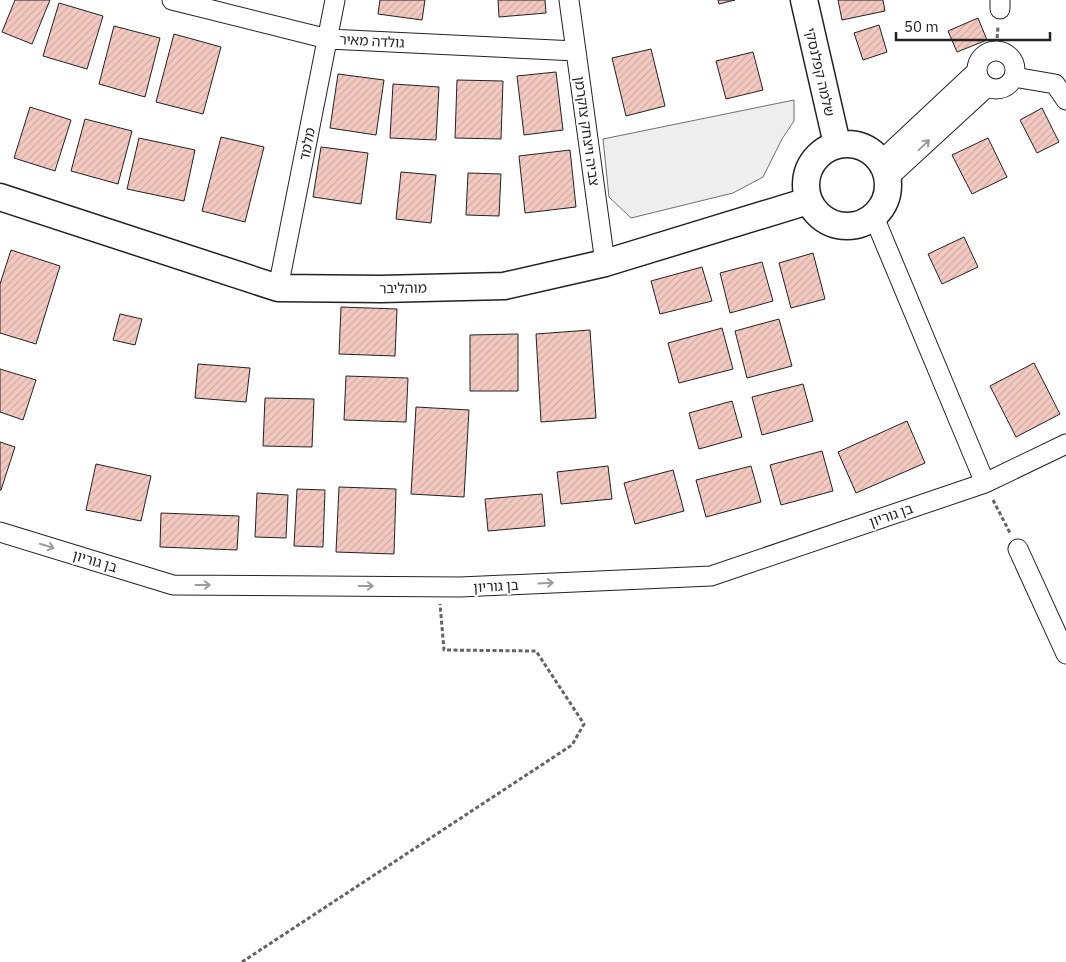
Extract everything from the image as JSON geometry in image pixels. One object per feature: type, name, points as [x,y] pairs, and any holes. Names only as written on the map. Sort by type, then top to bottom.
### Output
[{"type":"street","name":"גולדה מאיר","points":[[172,0],[328,39],[576,51]]},
{"type":"street","name":"מלמד","points":[[278,288],[335,0]]},
{"type":"street","name":"צביה ויצחק צוקרמן","points":[[569,0],[605,263]]},
{"type":"street","name":"שלמה קפלנסקי","points":[[804,0],[837,144]]},
{"type":"street","points":[[996,50],[1002,52],[1012,59],[1015,65],[1014,77],[1011,83],[1000,89],[987,87],[978,78],[977,71],[980,59],[985,54],[996,50]]},
{"type":"street","points":[[884,169],[977,71]]},
{"type":"street","points":[[1014,77],[1055,84],[1066,100]]},
{"type":"street","points":[[884,169],[987,87]]},
{"type":"street","points":[[837,144],[862,146],[872,152],[884,169],[888,192],[883,206],[874,217],[862,224],[850,227],[837,226],[825,221],[815,212],[808,201],[805,187],[807,173],[813,160],[824,150],[837,144]]},
{"type":"street","name":"מוהליבר","points":[[0,198],[278,288],[380,289],[504,286],[605,263],[808,201]]},
{"type":"street","points":[[874,217],[985,483]]},
{"type":"street","name":"בן גוריון","points":[[0,532],[173,585],[460,587],[711,576],[985,483],[1066,444]]},
{"type":"street","points":[[1018,549],[1066,654]]},
{"type":"path","points":[[985,483],[1018,549]]},
{"type":"path","points":[[242,962],[572,745],[584,724],[536,651],[444,650],[438,586]]},
{"type":"shaded area","points":[[794,100],[794,121],[782,139],[763,177],[733,193],[631,218],[609,197],[603,139]]},
{"type":"building","points":[[15,0],[50,0],[32,44],[2,32]]},
{"type":"building","points":[[380,0],[425,0],[422,20],[378,14]]},
{"type":"building","points":[[498,0],[545,0],[546,13],[499,17]]},
{"type":"building","points":[[718,0],[735,0],[719,4]]},
{"type":"building","points":[[838,0],[883,0],[885,11],[842,20]]},
{"type":"building","points":[[59,3],[103,16],[87,69],[43,56]]},
{"type":"building","points":[[978,18],[987,40],[957,52],[948,31]]},
{"type":"building","points":[[879,25],[887,52],[863,60],[854,33]]},
{"type":"building","points":[[114,26],[160,38],[145,97],[99,84]]},
{"type":"building","points":[[174,34],[221,47],[203,114],[156,102]]},
{"type":"building","points":[[651,49],[665,106],[626,116],[612,58]]},
{"type":"building","points":[[753,52],[763,90],[726,99],[716,61]]},
{"type":"building","points":[[556,72],[563,130],[524,135],[517,76]]},
{"type":"building","points":[[338,74],[384,80],[376,135],[330,128]]},
{"type":"building","points":[[457,80],[503,81],[501,139],[455,138]]},
{"type":"building","points":[[393,84],[439,87],[436,140],[390,138]]},
{"type":"building","points":[[30,107],[71,120],[55,171],[14,158]]},
{"type":"building","points":[[1042,108],[1059,142],[1037,153],[1020,120]]},
{"type":"building","points":[[85,119],[132,131],[118,184],[71,171]]},
{"type":"building","points":[[221,137],[264,147],[245,222],[202,211]]},
{"type":"building","points":[[139,138],[195,150],[184,201],[127,189]]},
{"type":"building","points":[[988,138],[1007,177],[972,194],[952,155]]},
{"type":"building","points":[[321,147],[368,153],[361,204],[313,197]]},
{"type":"building","points":[[570,150],[576,207],[525,213],[519,156]]},
{"type":"building","points":[[401,172],[436,175],[431,223],[396,219]]},
{"type":"building","points":[[468,173],[501,174],[499,216],[466,215]]},
{"type":"building","points":[[964,237],[978,267],[942,284],[928,254]]},
{"type":"building","points":[[11,250],[60,266],[36,344],[0,333],[0,284]]},
{"type":"building","points":[[813,253],[825,299],[791,308],[779,263]]},
{"type":"building","points":[[762,262],[773,301],[730,313],[720,273]]},
{"type":"building","points":[[702,267],[712,301],[660,314],[651,281]]},
{"type":"building","points":[[341,307],[397,309],[395,356],[339,354]]},
{"type":"building","points":[[120,314],[142,319],[135,345],[113,340]]},
{"type":"building","points":[[779,319],[792,366],[747,378],[735,331]]},
{"type":"building","points":[[722,328],[733,369],[679,383],[668,343]]},
{"type":"building","points":[[590,330],[596,418],[541,422],[536,334]]},
{"type":"building","points":[[518,334],[518,391],[470,391],[470,335]]},
{"type":"building","points":[[1034,363],[1060,414],[1016,437],[990,386]]},
{"type":"building","points":[[198,364],[250,368],[246,402],[195,398]]},
{"type":"building","points":[[0,369],[36,380],[23,420],[0,412]]},
{"type":"building","points":[[346,376],[408,378],[406,422],[344,420]]},
{"type":"building","points":[[803,384],[813,421],[762,435],[752,397]]},
{"type":"building","points":[[265,398],[314,399],[312,447],[263,446]]},
{"type":"building","points":[[732,401],[742,437],[699,449],[689,413]]},
{"type":"building","points":[[416,407],[469,410],[464,497],[411,494]]},
{"type":"building","points":[[907,421],[925,463],[856,493],[838,452]]},
{"type":"building","points":[[0,442],[15,447],[1,490],[0,490]]},
{"type":"building","points":[[822,451],[833,491],[781,505],[770,465]]},
{"type":"building","points":[[96,464],[151,476],[141,521],[86,510]]},
{"type":"building","points":[[608,466],[612,499],[561,504],[557,472]]},
{"type":"building","points":[[751,466],[761,502],[706,517],[696,480]]},
{"type":"building","points":[[673,470],[684,511],[635,524],[624,483]]},
{"type":"building","points":[[339,487],[396,489],[394,554],[336,552]]},
{"type":"building","points":[[297,489],[325,490],[323,547],[294,546]]},
{"type":"building","points":[[257,493],[288,495],[286,538],[255,537]]},
{"type":"building","points":[[542,494],[545,526],[488,531],[485,499]]},
{"type":"building","points":[[161,513],[239,516],[237,550],[160,547]]}]
